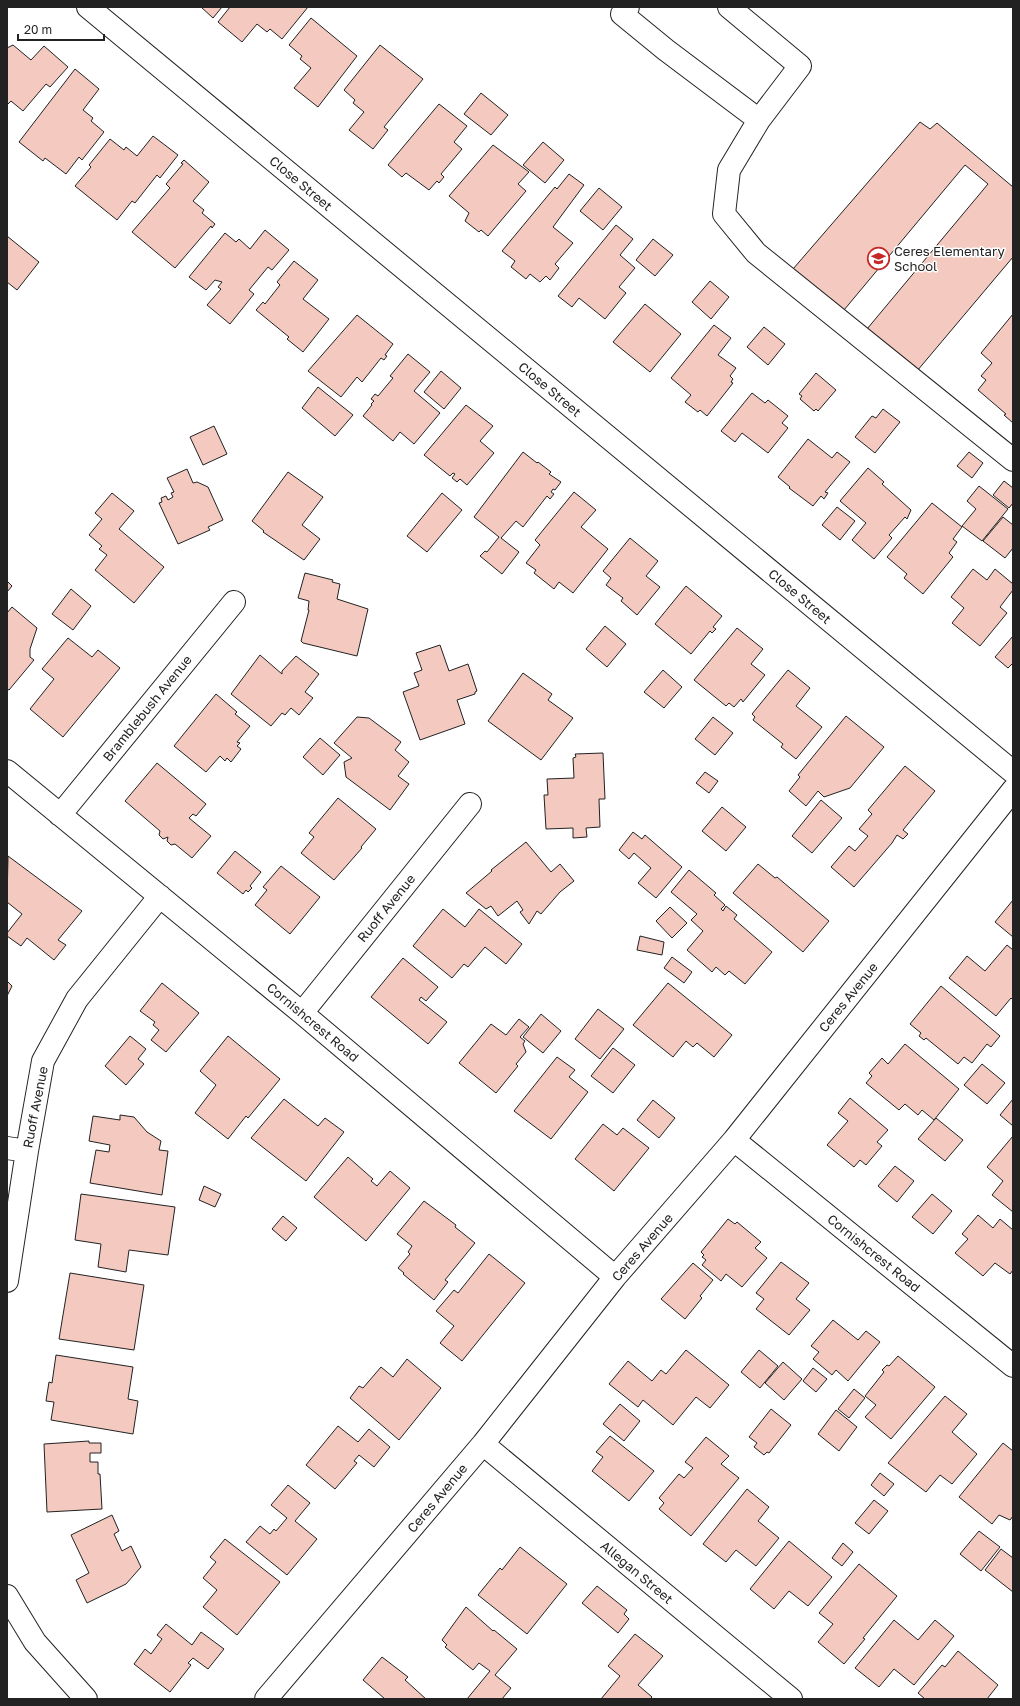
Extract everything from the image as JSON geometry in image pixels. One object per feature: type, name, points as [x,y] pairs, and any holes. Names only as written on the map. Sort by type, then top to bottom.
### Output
[{"type":"street","name":"Close Street","points":[[88,7],[1013,772]]},
{"type":"street","points":[[628,7],[622,14],[666,50],[759,120]]},
{"type":"street","points":[[729,7],[800,66],[759,120],[729,170],[724,214],[756,253],[1013,460]]},
{"type":"street","name":"Bramblebush Avenue","points":[[60,815],[234,602]]},
{"type":"street","name":"Cornishcrest Road","points":[[7,771],[302,1013],[615,1277]]},
{"type":"street","name":"Ceres Avenue","points":[[266,1699],[483,1444],[615,1277],[734,1140],[1013,790]]},
{"type":"street","name":"Ruoff Avenue","points":[[302,1013],[470,804]]},
{"type":"street","name":"Ruoff Avenue","points":[[7,1281],[17,1149],[43,1061],[77,999],[160,896]]},
{"type":"street","name":"Cornishcrest Road","points":[[734,1140],[1011,1359]]},
{"type":"street","name":"Allegan Street","points":[[483,1444],[791,1699]]},
{"type":"street","points":[[7,1596],[35,1642],[86,1699]]},
{"type":"building","points":[[201,7],[222,7],[213,18]]},
{"type":"building","points":[[230,7],[308,7],[282,39],[270,29],[267,32],[257,24],[242,42],[218,22]]},
{"type":"building","points":[[311,18],[357,56],[318,107],[294,88],[311,68],[300,59],[302,56],[289,45]]},
{"type":"building","points":[[13,45],[31,60],[44,46],[68,67],[50,87],[46,84],[23,111],[11,101],[7,105],[7,48]]},
{"type":"building","points":[[380,45],[423,79],[384,127],[388,130],[373,149],[349,130],[364,112],[353,103],[355,100],[344,90]]},
{"type":"building","points":[[75,69],[99,89],[83,110],[93,118],[91,121],[104,132],[82,160],[79,157],[66,174],[45,158],[43,161],[19,142]]},
{"type":"building","points":[[481,93],[508,115],[491,135],[464,114]]},
{"type":"building","points":[[439,104],[467,126],[454,142],[462,149],[441,174],[444,177],[439,183],[437,181],[429,190],[406,173],[402,177],[388,165]]},
{"type":"building","points":[[920,122],[930,129],[937,123],[1013,187],[1013,257],[917,371],[867,329],[988,184],[965,165],[844,310],[793,269]]},
{"type":"building","points":[[153,136],[178,155],[160,178],[157,175],[135,203],[132,201],[117,220],[75,186],[91,167],[89,165],[110,139],[124,150],[126,147],[137,156]]},
{"type":"building","points":[[543,142],[564,160],[545,183],[523,165]]},
{"type":"building","points":[[493,145],[529,172],[518,184],[526,191],[488,236],[481,230],[479,232],[465,221],[469,213],[449,196]]},
{"type":"building","points":[[184,160],[209,182],[193,201],[204,210],[202,213],[215,224],[212,228],[211,226],[175,268],[132,232],[170,188],[166,184],[183,164],[181,163]]},
{"type":"building","points":[[569,174],[584,185],[553,227],[573,243],[555,264],[559,268],[550,280],[546,276],[540,282],[530,274],[526,279],[511,267],[515,261],[502,251],[555,187],[557,189]]},
{"type":"building","points":[[599,188],[622,207],[603,230],[580,211]]},
{"type":"building","points":[[616,225],[633,239],[620,255],[635,268],[619,287],[626,293],[605,319],[579,298],[572,307],[558,296]]},
{"type":"building","points":[[265,230],[289,250],[272,270],[268,267],[249,290],[254,294],[230,324],[207,305],[221,289],[218,287],[222,282],[215,280],[206,290],[189,277],[225,233],[236,242],[239,239],[250,249]]},
{"type":"building","points":[[7,236],[39,262],[17,290],[7,282]]},
{"type":"building","points":[[653,239],[673,255],[655,276],[636,260]]},
{"type":"building","points":[[294,261],[318,280],[303,299],[329,319],[303,352],[287,339],[289,337],[256,310],[263,302],[265,304],[280,285],[277,282]]},
{"type":"building","points":[[710,281],[729,297],[711,319],[692,302]]},
{"type":"building","points":[[645,304],[681,334],[650,372],[613,342]]},
{"type":"building","points":[[1013,314],[1013,423],[1004,415],[1006,414],[978,390],[986,380],[981,376],[992,363],[981,353]]},
{"type":"building","points":[[357,315],[393,344],[385,355],[387,356],[384,360],[381,358],[362,382],[357,377],[341,397],[308,371]]},
{"type":"building","points":[[714,325],[731,338],[718,355],[736,368],[730,376],[733,379],[731,382],[733,383],[707,416],[700,410],[698,412],[685,402],[691,395],[671,378]]},
{"type":"building","points":[[764,327],[785,344],[768,365],[747,347]]},
{"type":"building","points":[[408,354],[430,372],[414,391],[440,413],[414,444],[400,432],[393,441],[363,416],[374,401],[371,399],[375,394],[378,396],[393,378],[390,376]]},
{"type":"building","points":[[441,371],[461,388],[444,409],[424,392]]},
{"type":"building","points":[[816,373],[836,390],[818,411],[816,409],[814,411],[800,399],[802,396],[799,394]]},
{"type":"building","points":[[318,387],[353,415],[335,436],[302,408]]},
{"type":"building","points":[[752,393],[765,403],[768,400],[788,416],[782,423],[788,428],[768,453],[742,433],[735,442],[721,431]]},
{"type":"building","points":[[466,405],[493,426],[480,441],[494,453],[467,485],[460,479],[457,482],[452,478],[455,474],[453,473],[450,476],[424,455]]},
{"type":"building","points":[[883,409],[900,422],[875,453],[855,437],[872,416],[876,418]]},
{"type":"building","points":[[214,426],[227,454],[203,465],[190,437]]},
{"type":"building","points":[[808,439],[832,458],[837,452],[850,462],[825,492],[828,493],[824,499],[821,496],[813,506],[789,488],[790,487],[778,477]]},
{"type":"building","points":[[523,452],[551,472],[549,474],[561,482],[555,490],[553,489],[551,492],[554,494],[550,499],[547,496],[523,527],[516,521],[501,538],[519,552],[502,574],[480,556],[485,551],[487,552],[499,537],[474,517]]},
{"type":"building","points":[[969,452],[983,463],[972,478],[957,466]]},
{"type":"building","points":[[868,468],[884,482],[882,484],[911,510],[907,519],[905,517],[889,535],[892,538],[874,559],[852,540],[866,523],[840,501]]},
{"type":"building","points":[[187,469],[193,483],[197,482],[208,487],[223,520],[208,527],[210,530],[178,544],[159,503],[162,502],[161,498],[166,496],[168,500],[173,497],[171,493],[174,492],[167,478]]},
{"type":"building","points":[[288,472],[323,497],[302,525],[320,539],[304,560],[263,532],[264,531],[252,521]]},
{"type":"building","points":[[1004,481],[1013,488],[1013,503],[1009,508],[993,495]]},
{"type":"building","points":[[979,486],[1008,509],[982,541],[962,526],[976,509],[967,501]]},
{"type":"building","points":[[574,492],[596,510],[581,527],[608,549],[573,593],[559,582],[554,589],[534,573],[536,570],[526,563],[540,545],[535,540]]},
{"type":"building","points":[[112,493],[134,511],[119,529],[164,567],[134,603],[95,570],[107,555],[99,549],[102,546],[89,535],[102,519],[95,513]]},
{"type":"building","points":[[442,493],[462,510],[427,552],[407,536]]},
{"type":"building","points":[[932,503],[962,527],[953,539],[957,542],[949,553],[953,557],[923,594],[904,578],[907,574],[887,557]]},
{"type":"building","points":[[837,507],[855,521],[840,540],[822,525]]},
{"type":"building","points":[[1003,517],[1013,525],[1013,548],[1005,558],[983,541]]},
{"type":"building","points":[[630,538],[658,561],[646,576],[660,587],[637,615],[621,601],[623,598],[606,585],[611,578],[603,571]]},
{"type":"building","points":[[973,569],[987,580],[995,569],[1013,584],[1013,590],[1000,607],[1007,613],[980,646],[952,623],[964,608],[951,597]]},
{"type":"building","points":[[305,573],[333,580],[332,582],[340,584],[337,599],[368,609],[357,656],[303,643],[301,641],[309,610],[309,601],[298,598]]},
{"type":"building","points":[[7,581],[12,586],[7,592]]},
{"type":"building","points":[[686,586],[722,616],[713,627],[716,629],[712,633],[710,631],[691,654],[655,624]]},
{"type":"building","points":[[71,589],[91,606],[73,630],[52,614]]},
{"type":"building","points":[[12,607],[37,628],[30,649],[30,657],[34,660],[9,690],[7,689],[7,613]]},
{"type":"building","points":[[605,626],[626,644],[607,667],[586,649]]},
{"type":"building","points":[[737,628],[763,649],[751,664],[765,675],[743,702],[741,699],[734,707],[729,703],[726,706],[694,680]]},
{"type":"building","points":[[1013,636],[1013,663],[1008,668],[995,657]]},
{"type":"building","points":[[68,638],[92,657],[98,650],[120,668],[63,737],[30,709],[54,679],[42,669]]},
{"type":"building","points":[[440,645],[449,671],[468,664],[477,691],[475,694],[457,700],[465,724],[420,740],[403,692],[419,686],[414,673],[422,670],[416,653]]},
{"type":"building","points":[[260,655],[282,674],[282,671],[296,656],[319,674],[305,692],[313,698],[299,715],[291,708],[285,715],[282,713],[271,726],[231,694]]},
{"type":"building","points":[[663,670],[682,687],[664,708],[644,692]]},
{"type":"building","points":[[788,670],[810,688],[796,706],[822,727],[796,759],[781,747],[783,744],[753,720],[755,717],[752,714]]},
{"type":"building","points":[[523,673],[552,694],[548,700],[573,718],[541,760],[488,721]]},
{"type":"building","points":[[216,694],[237,712],[235,714],[250,726],[237,742],[240,743],[237,746],[241,749],[231,762],[227,758],[225,761],[220,756],[206,772],[174,746]]},
{"type":"building","points":[[846,716],[884,747],[850,788],[824,797],[818,791],[806,806],[789,791],[800,777],[798,775]]},
{"type":"building","points":[[357,717],[369,718],[401,742],[395,750],[409,762],[398,776],[409,784],[390,810],[346,777],[344,762],[352,758],[334,743]]},
{"type":"building","points":[[713,717],[733,733],[715,755],[695,739]]},
{"type":"building","points":[[320,738],[340,755],[323,775],[303,757]]},
{"type":"building","points":[[603,753],[605,799],[599,799],[600,827],[586,828],[587,837],[573,838],[573,828],[546,829],[544,795],[548,795],[547,779],[574,778],[573,758],[576,757],[575,754]]},
{"type":"building","points":[[157,763],[206,804],[196,816],[193,814],[189,818],[211,836],[192,858],[175,844],[171,845],[167,841],[168,837],[163,839],[159,835],[160,831],[125,801]]},
{"type":"building","points":[[905,766],[935,791],[903,830],[908,834],[903,839],[897,835],[892,843],[854,887],[831,867],[849,846],[855,851],[868,836],[859,829],[872,814],[868,810]]},
{"type":"building","points":[[705,772],[718,781],[709,793],[696,783]]},
{"type":"building","points":[[338,798],[376,829],[361,847],[362,848],[334,880],[301,853],[314,837],[309,833]]},
{"type":"building","points":[[821,800],[842,818],[812,853],[792,836]]},
{"type":"building","points":[[722,807],[746,827],[726,851],[702,831]]},
{"type":"building","points":[[633,832],[642,839],[645,835],[682,867],[656,898],[638,883],[651,868],[634,853],[629,859],[619,850]]},
{"type":"building","points":[[526,842],[551,872],[560,864],[574,881],[560,892],[541,914],[537,911],[529,924],[520,912],[523,910],[517,901],[498,916],[491,906],[486,909],[466,893],[492,871],[491,870]]},
{"type":"building","points":[[235,851],[261,872],[250,886],[252,888],[248,892],[246,890],[243,894],[217,873]]},
{"type":"building","points":[[8,856],[82,911],[58,940],[66,945],[54,960],[27,938],[21,946],[7,936],[7,933],[22,914],[7,902]]},
{"type":"building","points":[[758,864],[775,878],[777,877],[829,921],[803,952],[733,893]]},
{"type":"building","points":[[281,866],[320,897],[290,934],[255,905],[267,890],[263,887]]},
{"type":"building","points":[[689,870],[716,893],[714,895],[725,905],[721,909],[723,911],[726,906],[737,915],[734,919],[772,952],[745,984],[729,971],[725,975],[716,967],[712,972],[687,950],[703,931],[691,920],[697,914],[671,892]]},
{"type":"building","points":[[1013,900],[1013,937],[995,922]]},
{"type":"building","points":[[670,907],[687,923],[672,938],[656,921]]},
{"type":"building","points":[[443,909],[465,927],[479,909],[522,944],[506,964],[485,947],[468,967],[464,964],[452,978],[413,946]]},
{"type":"building","points":[[640,936],[664,942],[662,955],[637,950]]},
{"type":"building","points":[[1007,945],[1013,950],[1013,1000],[1011,998],[996,1016],[949,978],[967,956],[985,971]]},
{"type":"building","points":[[672,957],[692,972],[684,983],[664,968]]},
{"type":"building","points":[[403,958],[438,987],[426,1001],[421,997],[419,1000],[447,1022],[428,1044],[371,997]]},
{"type":"building","points":[[7,981],[12,986],[7,996]]},
{"type":"building","points":[[162,983],[199,1013],[166,1052],[151,1040],[159,1030],[153,1025],[155,1022],[140,1011]]},
{"type":"building","points":[[668,983],[732,1035],[714,1057],[697,1043],[693,1047],[686,1041],[673,1057],[633,1025]]},
{"type":"building","points":[[941,986],[1000,1036],[991,1047],[987,1044],[972,1063],[964,1057],[958,1064],[926,1038],[924,1040],[919,1036],[921,1033],[910,1024]]},
{"type":"building","points":[[598,1009],[624,1029],[600,1059],[575,1039]]},
{"type":"building","points":[[541,1014],[561,1031],[543,1053],[523,1037]]},
{"type":"building","points":[[519,1019],[529,1027],[520,1037],[525,1041],[523,1044],[526,1052],[516,1064],[518,1066],[496,1093],[459,1063],[491,1024],[506,1035]]},
{"type":"building","points":[[130,1036],[146,1049],[138,1059],[144,1064],[126,1085],[105,1066]]},
{"type":"building","points":[[228,1036],[280,1079],[248,1118],[246,1116],[228,1139],[195,1113],[216,1085],[200,1071]]},
{"type":"building","points":[[905,1044],[959,1089],[934,1120],[922,1110],[918,1115],[905,1104],[899,1110],[866,1083],[872,1076],[869,1073],[882,1058],[888,1064]]},
{"type":"building","points":[[613,1048],[635,1065],[613,1093],[591,1076]]},
{"type":"building","points":[[557,1057],[575,1070],[569,1077],[588,1092],[551,1139],[514,1111]]},
{"type":"building","points":[[982,1064],[1005,1083],[987,1104],[964,1085]]},
{"type":"building","points":[[850,1098],[888,1130],[877,1142],[882,1146],[866,1165],[860,1160],[854,1167],[827,1145],[848,1121],[838,1113]]},
{"type":"building","points":[[284,1099],[318,1126],[325,1118],[344,1132],[306,1181],[251,1138]]},
{"type":"building","points":[[1013,1099],[1013,1126],[1000,1115]]},
{"type":"building","points":[[653,1100],[675,1118],[659,1138],[637,1120]]},
{"type":"building","points":[[120,1115],[134,1117],[147,1132],[161,1141],[159,1150],[168,1151],[162,1195],[90,1183],[96,1150],[109,1152],[110,1145],[89,1141],[93,1116],[120,1120]]},
{"type":"building","points":[[936,1118],[963,1140],[945,1161],[918,1139]]},
{"type":"building","points":[[603,1124],[617,1135],[623,1128],[649,1148],[614,1191],[575,1159]]},
{"type":"building","points":[[1013,1136],[1013,1212],[992,1195],[1003,1181],[987,1167]]},
{"type":"building","points":[[348,1157],[373,1179],[371,1181],[377,1186],[390,1171],[410,1188],[366,1241],[314,1197]]},
{"type":"building","points":[[895,1166],[914,1181],[897,1202],[878,1186]]},
{"type":"building","points":[[204,1186],[221,1194],[215,1207],[199,1200]]},
{"type":"building","points":[[81,1194],[175,1207],[168,1255],[129,1250],[126,1272],[98,1267],[101,1244],[75,1240]]},
{"type":"building","points":[[932,1194],[952,1211],[933,1234],[912,1217]]},
{"type":"building","points":[[424,1201],[456,1225],[455,1227],[475,1243],[445,1280],[448,1282],[434,1300],[398,1268],[410,1254],[408,1252],[412,1246],[397,1234]]},
{"type":"building","points":[[978,1215],[993,1228],[1000,1219],[1013,1230],[1013,1270],[1010,1274],[995,1263],[983,1276],[955,1253],[968,1239],[962,1234]]},
{"type":"building","points":[[283,1216],[297,1228],[286,1241],[272,1229]]},
{"type":"building","points":[[728,1219],[735,1224],[737,1222],[761,1242],[755,1248],[767,1258],[742,1287],[726,1274],[721,1281],[702,1265],[706,1260],[702,1257],[704,1255],[701,1252]]},
{"type":"building","points":[[489,1254],[525,1283],[462,1361],[440,1343],[454,1326],[436,1311],[454,1290],[458,1293]]},
{"type":"building","points":[[781,1262],[809,1283],[796,1299],[810,1310],[789,1335],[756,1309],[764,1299],[756,1293]]},
{"type":"building","points":[[693,1263],[713,1280],[700,1296],[702,1298],[685,1319],[661,1299]]},
{"type":"building","points":[[70,1273],[144,1285],[134,1350],[59,1339]]},
{"type":"building","points":[[833,1320],[858,1340],[866,1331],[880,1342],[848,1381],[836,1370],[832,1375],[813,1359],[819,1352],[811,1346]]},
{"type":"building","points":[[686,1350],[729,1385],[710,1408],[696,1397],[673,1425],[643,1400],[638,1407],[609,1384],[628,1361],[652,1381],[661,1370],[666,1374]]},
{"type":"building","points":[[759,1350],[778,1366],[760,1388],[741,1372]]},
{"type":"building","points":[[56,1355],[133,1367],[128,1399],[138,1401],[133,1434],[51,1420],[54,1402],[46,1401],[49,1382],[52,1383]]},
{"type":"building","points":[[898,1356],[935,1387],[891,1439],[865,1417],[876,1405],[865,1396],[884,1372],[882,1370],[887,1365],[889,1366]]},
{"type":"building","points":[[407,1359],[441,1388],[399,1440],[350,1398],[359,1386],[363,1388],[381,1367],[393,1377]]},
{"type":"building","points":[[783,1362],[802,1379],[784,1400],[765,1383]]},
{"type":"building","points":[[813,1368],[827,1379],[816,1392],[803,1381]]},
{"type":"building","points":[[854,1389],[865,1398],[849,1418],[838,1409]]},
{"type":"building","points":[[945,1396],[967,1414],[952,1432],[977,1454],[952,1484],[940,1475],[926,1492],[888,1463]]},
{"type":"building","points":[[620,1404],[640,1421],[624,1441],[603,1424]]},
{"type":"building","points":[[771,1409],[791,1425],[769,1453],[767,1452],[764,1455],[754,1447],[757,1443],[749,1437]]},
{"type":"building","points":[[836,1410],[857,1427],[839,1451],[818,1434]]},
{"type":"building","points":[[338,1426],[358,1442],[369,1429],[390,1447],[374,1467],[359,1455],[354,1461],[357,1463],[335,1489],[306,1465]]},
{"type":"building","points":[[610,1436],[654,1471],[629,1501],[592,1471],[603,1457],[596,1452]]},
{"type":"building","points":[[706,1437],[729,1456],[721,1464],[739,1478],[691,1536],[659,1509],[664,1503],[659,1498],[679,1474],[684,1478],[693,1468],[685,1462]]},
{"type":"building","points":[[89,1441],[89,1443],[101,1443],[101,1453],[90,1453],[90,1462],[98,1462],[102,1509],[47,1512],[44,1444]]},
{"type":"building","points":[[1003,1443],[1013,1451],[1013,1516],[1010,1520],[999,1515],[992,1524],[959,1497]]},
{"type":"building","points":[[880,1473],[894,1484],[884,1496],[871,1485]]},
{"type":"building","points":[[288,1485],[310,1503],[295,1521],[317,1539],[287,1575],[246,1542],[260,1526],[270,1534],[274,1529],[276,1531],[287,1518],[271,1505]]},
{"type":"building","points":[[747,1489],[769,1507],[758,1521],[779,1538],[756,1566],[736,1550],[726,1562],[703,1544]]},
{"type":"building","points":[[874,1500],[888,1511],[869,1534],[855,1523]]},
{"type":"building","points":[[112,1515],[119,1531],[114,1534],[122,1551],[131,1546],[141,1567],[126,1584],[87,1603],[76,1580],[89,1573],[71,1535]]},
{"type":"building","points":[[979,1531],[1000,1547],[981,1571],[960,1554]]},
{"type":"building","points":[[225,1539],[280,1582],[237,1635],[203,1607],[217,1590],[203,1578],[216,1562],[210,1557]]},
{"type":"building","points":[[789,1541],[832,1577],[808,1606],[789,1591],[774,1609],[750,1589]]},
{"type":"building","points":[[843,1543],[853,1552],[842,1566],[832,1558]]},
{"type":"building","points":[[520,1547],[567,1584],[527,1634],[478,1595],[500,1568],[502,1570]]},
{"type":"building","points":[[1001,1549],[1013,1558],[1013,1592],[985,1570]]},
{"type":"building","points":[[859,1564],[897,1596],[844,1664],[818,1642],[833,1624],[819,1613]]},
{"type":"building","points":[[597,1586],[627,1610],[624,1614],[629,1619],[618,1633],[582,1603]]},
{"type":"building","points":[[466,1607],[493,1631],[494,1630],[517,1649],[495,1675],[511,1688],[502,1699],[467,1699],[490,1671],[479,1663],[473,1670],[445,1647],[447,1645],[442,1640]]},
{"type":"building","points":[[894,1620],[918,1640],[935,1620],[954,1636],[914,1685],[894,1669],[879,1687],[855,1668]]},
{"type":"building","points":[[166,1624],[192,1645],[201,1632],[224,1649],[208,1669],[193,1658],[188,1663],[191,1665],[170,1692],[134,1664],[145,1649],[151,1654],[162,1639],[157,1635]]},
{"type":"building","points":[[635,1634],[663,1656],[638,1685],[652,1697],[650,1699],[601,1699],[620,1676],[608,1666]]},
{"type":"building","points":[[958,1651],[998,1685],[987,1699],[925,1699],[918,1693],[942,1665],[945,1667]]},
{"type":"building","points":[[382,1657],[408,1677],[405,1680],[426,1699],[385,1699],[363,1680]]},
{"type":"place","name":"Ceres Elementary School","points":[[878,258]]}]
